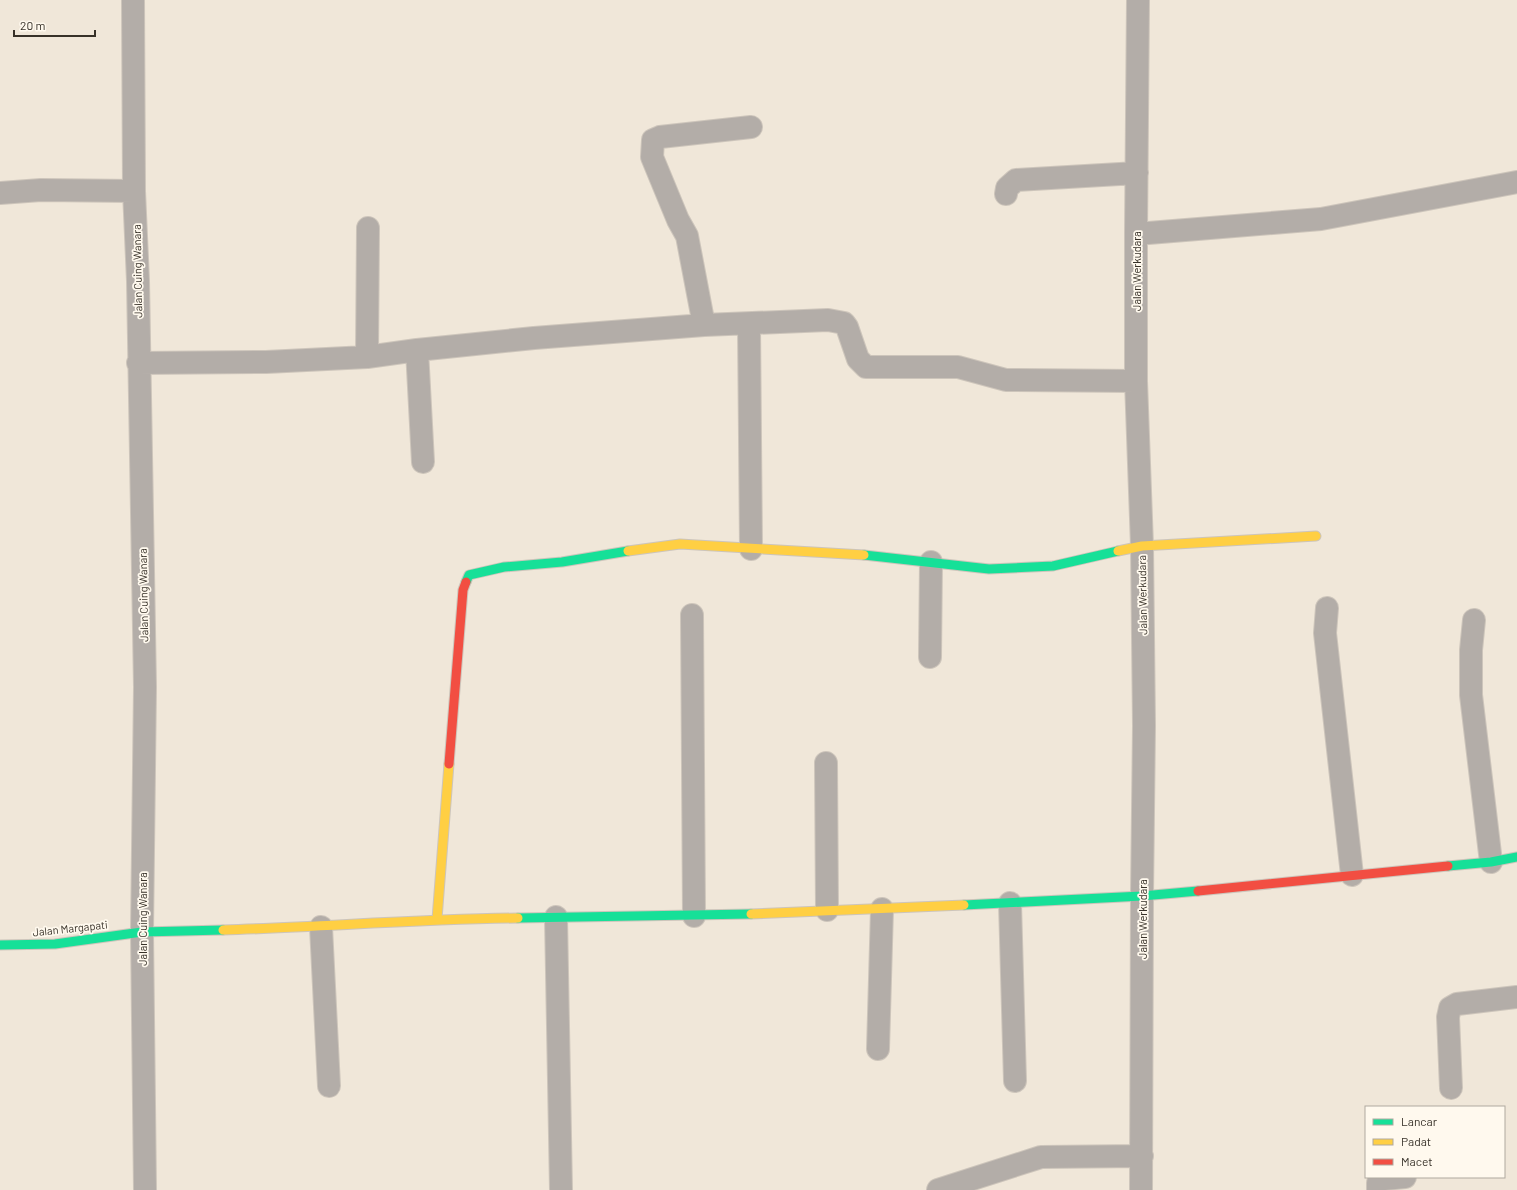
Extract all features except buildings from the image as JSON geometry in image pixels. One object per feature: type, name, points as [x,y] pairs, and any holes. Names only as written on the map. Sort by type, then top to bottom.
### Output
[{"type":"street","name":"Jalan Cuing Wanara","points":[[133,0],[134,191],[138,281],[138,363],[145,686],[142,932],[145,1190]]},
{"type":"street","name":"Jalan Werkudara","points":[[1138,0],[1136,381],[1142,546],[1144,726],[1142,896],[1142,1190]]},
{"type":"street","points":[[704,325],[687,236],[678,220],[652,157],[653,140],[660,137],[751,127]]},
{"type":"street","points":[[1006,194],[1007,188],[1016,180],[1137,173]]},
{"type":"street","points":[[1136,234],[1321,219],[1517,182]]},
{"type":"street","points":[[0,193],[41,190],[134,191]]},
{"type":"street","points":[[367,357],[368,228]]},
{"type":"street","points":[[138,363],[266,362],[367,357],[417,350],[534,338],[704,325],[749,325],[828,320],[844,323],[847,327],[858,359],[862,365],[869,368],[958,367],[1006,380],[1136,381]]},
{"type":"street","points":[[749,325],[751,549]]},
{"type":"street","points":[[417,350],[422,462]]},
{"type":"street","points":[[437,919],[464,590],[469,575],[485,569],[596,558],[660,546],[680,544],[886,556],[989,569],[1052,566],[1142,546],[1316,536]]},
{"type":"street","points":[[930,657],[931,562]]},
{"type":"street","points":[[1327,608],[1325,634],[1352,876]]},
{"type":"street","points":[[692,615],[694,916]]},
{"type":"street","points":[[1474,620],[1471,650],[1471,695],[1491,862]]},
{"type":"street","points":[[826,763],[827,910]]},
{"type":"street","name":"Jalan Margapati","points":[[0,945],[55,944],[142,932],[321,927],[437,919],[694,916],[882,909],[1142,896],[1491,862],[1517,857]]},
{"type":"street","points":[[1010,903],[1015,1082]]},
{"type":"street","points":[[878,1049],[882,909]]},
{"type":"street","points":[[556,917],[561,1190]]},
{"type":"street","points":[[321,927],[329,1086]]},
{"type":"street","points":[[1451,1088],[1448,1017],[1450,1008],[1457,1004],[1517,997]]},
{"type":"street","points":[[938,1190],[1041,1157],[1142,1156]]},
{"type":"street","points":[[1378,1190],[1378,1183],[1382,1180],[1397,1178]]},
{"type":"traffic: fast","points":[[466,582],[469,575],[504,567],[562,562],[628,551]]},
{"type":"traffic: fast","points":[[864,555],[989,569],[1053,566],[1118,551]]},
{"type":"traffic: fast","points":[[1448,866],[1491,862],[1517,857]]},
{"type":"traffic: fast","points":[[964,905],[1142,896],[1198,891]]},
{"type":"traffic: fast","points":[[518,918],[751,914]]},
{"type":"traffic: fast","points":[[0,945],[55,944],[142,932],[223,930]]},
{"type":"traffic: slow","points":[[1118,551],[1142,546],[1316,536]]},
{"type":"traffic: slow","points":[[628,551],[680,544],[864,555]]},
{"type":"traffic: slow","points":[[437,919],[449,764]]},
{"type":"traffic: slow","points":[[751,914],[964,905]]},
{"type":"traffic: slow","points":[[223,930],[518,918]]},
{"type":"traffic: jam","points":[[449,764],[463,590],[466,582]]},
{"type":"traffic: jam","points":[[1198,891],[1448,866]]}]
